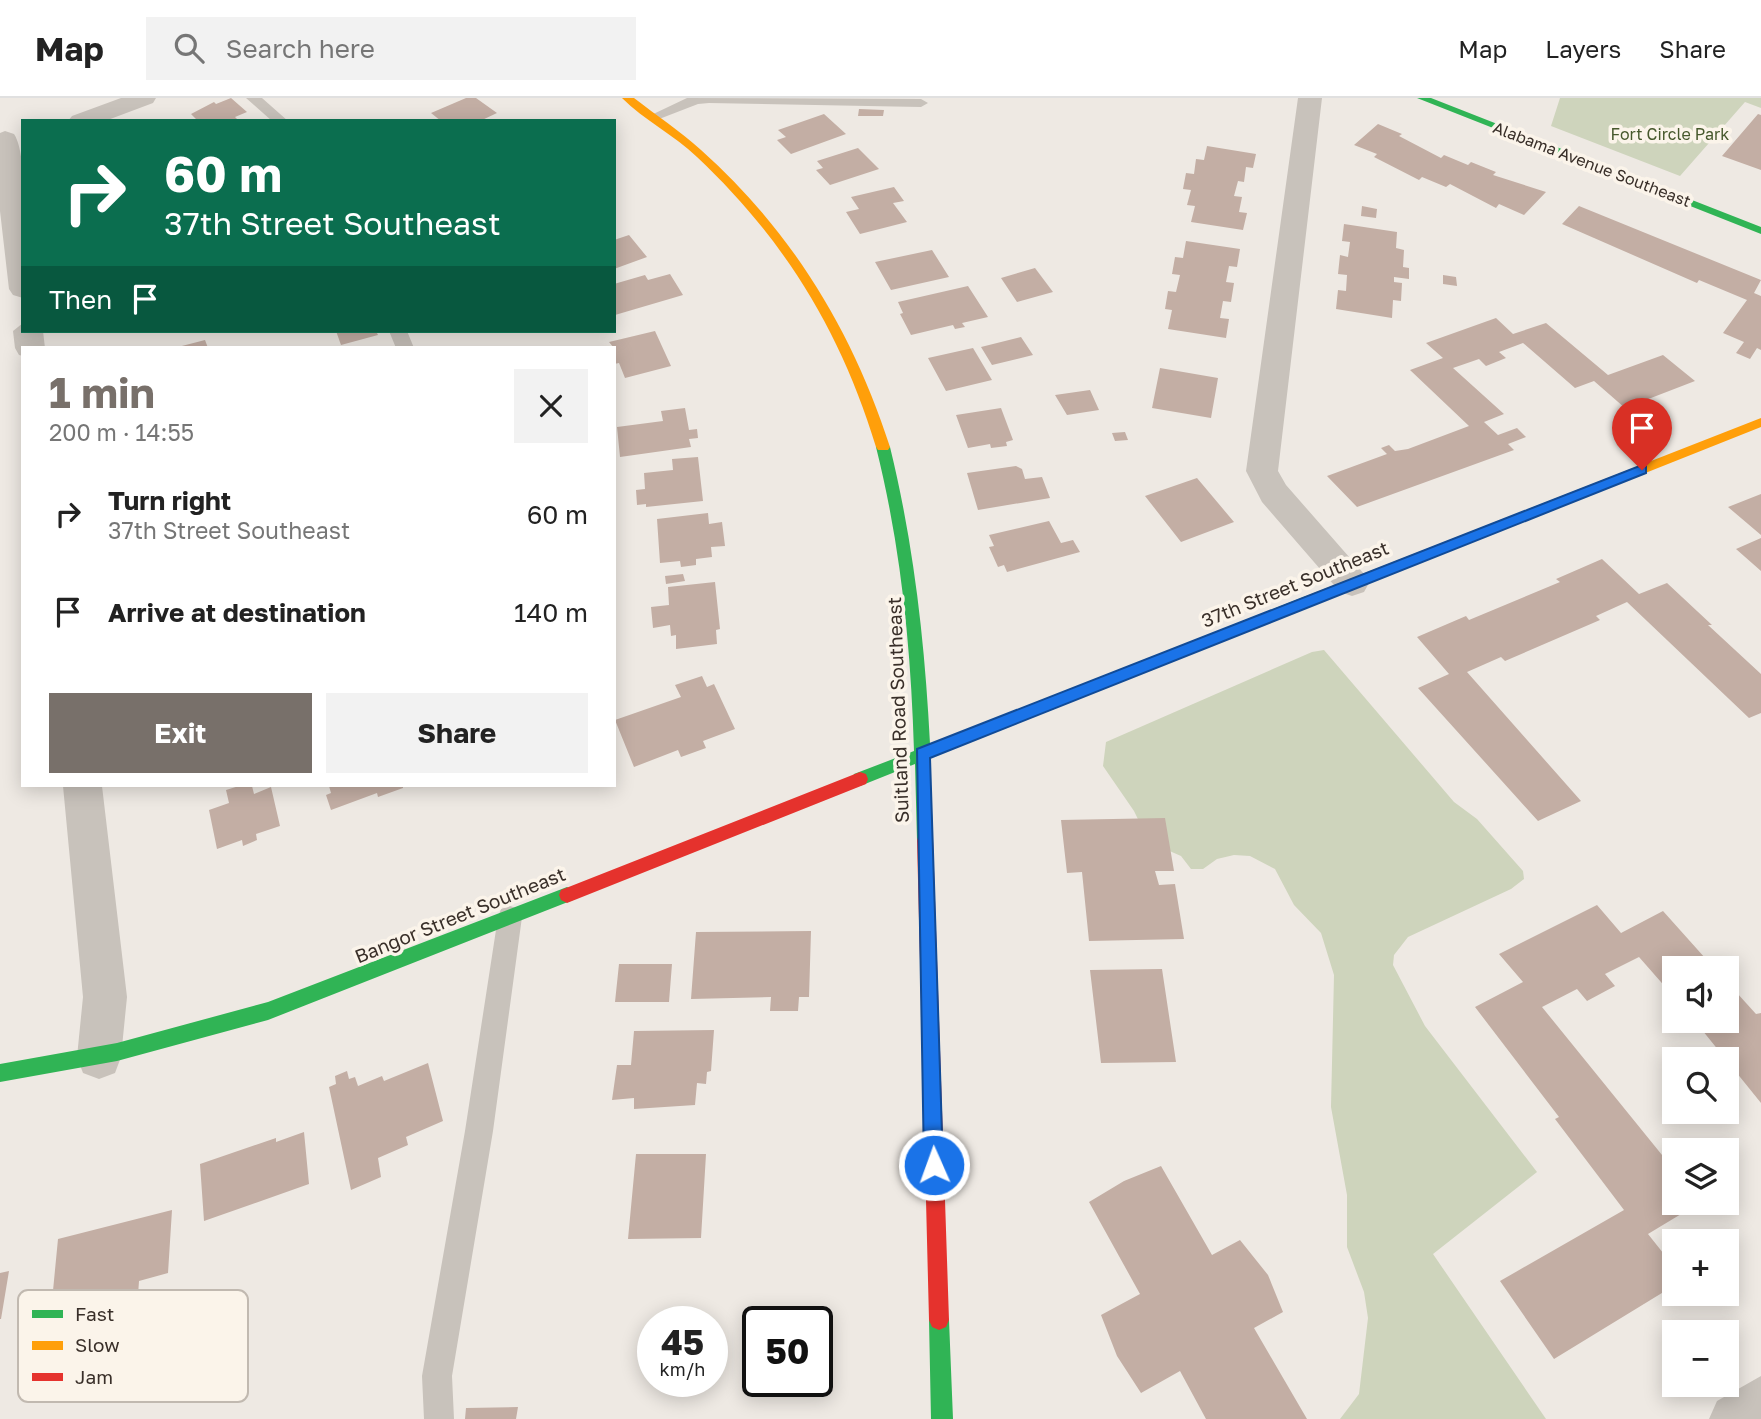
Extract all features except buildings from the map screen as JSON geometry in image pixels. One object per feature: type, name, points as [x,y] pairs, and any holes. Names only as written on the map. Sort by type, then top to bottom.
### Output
[{"type":"main road","name":"Suitland Road Southeast","points":[[627,98],[722,173],[768,224],[805,273],[852,356],[887,449],[908,540],[918,623],[942,1419]]},
{"type":"main road","name":"Alabama Avenue Southeast","points":[[1422,98],[1761,230]]},
{"type":"main road","name":"37th Street Southeast","points":[[922,754],[1761,422]]},
{"type":"main road","name":"Bangor Street Southeast","points":[[0,1073],[99,1057],[178,1039],[266,1012],[922,754]]},
{"type":"street","points":[[86,119],[144,98]]},
{"type":"street","points":[[1310,98],[1262,471],[1273,493],[1352,583]]},
{"type":"street","points":[[9,138],[21,267]]},
{"type":"street","points":[[82,787],[105,998],[99,1057]]},
{"type":"street","points":[[1735,1419],[1761,1402]]},
{"type":"lane","points":[[253,98],[279,119]]},
{"type":"lane","points":[[654,117],[695,100],[709,99],[921,103]]},
{"type":"lane","points":[[439,1419],[437,1376],[479,1131],[510,917]]},
{"type":"green space","name":"Fort Circle Park","points":[[1560,98],[1761,98],[1761,108],[1745,102],[1680,176],[1551,126]]},
{"type":"green space","points":[[1324,650],[1454,802],[1477,819],[1523,871],[1524,879],[1511,889],[1408,937],[1394,955],[1393,965],[1425,1026],[1537,1172],[1433,1254],[1546,1419],[1340,1419],[1359,1394],[1368,1318],[1364,1292],[1347,1247],[1347,1195],[1331,1107],[1334,975],[1321,933],[1294,905],[1275,869],[1250,856],[1234,855],[1217,859],[1203,869],[1191,869],[1181,856],[1149,842],[1134,811],[1103,766],[1106,742],[1312,652]]},
{"type":"traffic: fast","points":[[1422,98],[1761,231]]},
{"type":"traffic: fast","points":[[883,447],[895,495],[911,593],[919,691],[925,840]]},
{"type":"traffic: fast","points":[[860,779],[1311,600]]},
{"type":"traffic: fast","points":[[0,1073],[117,1052],[268,1011],[567,895]]},
{"type":"traffic: fast","points":[[939,1320],[942,1419]]},
{"type":"traffic: slow","points":[[627,98],[699,153],[761,216],[788,251],[812,287],[854,364],[883,447]]},
{"type":"traffic: slow","points":[[1311,600],[1761,422]]},
{"type":"traffic: jam","points":[[567,895],[860,779]]},
{"type":"traffic: jam","points":[[925,840],[939,1320]]},
{"type":"route","points":[[934,1165],[922,754],[1642,470]]}]
